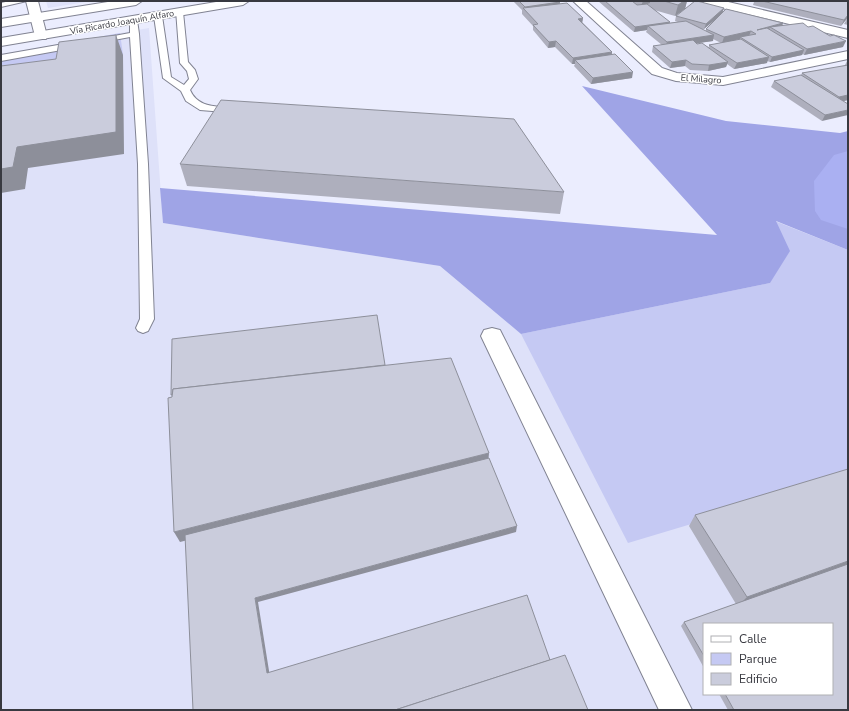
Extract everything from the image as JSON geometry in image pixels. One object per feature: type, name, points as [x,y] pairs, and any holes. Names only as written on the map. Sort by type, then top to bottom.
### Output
[{"type":"street","points":[[32,1],[41,36]]},
{"type":"street","name":"Vía Ricardo Joaquín Alfaro","points":[[1,23],[136,1]]},
{"type":"street","name":"Vía Ricardo Joaquín Alfaro","points":[[1,42],[243,1]]},
{"type":"street","name":"El Milagro","points":[[579,1],[657,71],[676,77],[723,81],[848,55]]},
{"type":"street","points":[[709,1],[848,34]]},
{"type":"street","points":[[492,336],[676,710]]},
{"type":"lane","points":[[1,5],[23,1]]},
{"type":"lane","points":[[179,12],[184,63],[191,70],[194,79],[184,90]]},
{"type":"lane","points":[[158,16],[167,78],[184,90],[189,99],[203,108],[243,112]]},
{"type":"lane","points":[[133,20],[143,164],[147,319],[143,328]]},
{"type":"lane","points":[[1,58],[70,46],[87,45],[135,34]]},
{"type":"shaded area","points":[[46,1],[92,1],[48,8]]},
{"type":"shaded area","points":[[149,28],[163,223],[440,266],[521,334],[770,283],[832,623],[703,623],[703,695],[833,695],[833,628],[848,710],[1,710],[1,54]]},
{"type":"shaded area","points":[[582,86],[726,121],[840,133],[848,131],[848,250],[776,221],[790,251],[770,283],[521,334],[440,266],[163,223],[160,188],[717,235]]},
{"type":"green space","points":[[120,33],[123,55],[1,74],[1,55]]},
{"type":"green space","points":[[775,221],[848,250],[848,477],[628,543],[521,334],[770,283]]},
{"type":"building","points":[[519,1],[559,1],[560,2],[525,7]]},
{"type":"building","points":[[605,1],[632,1],[637,5],[647,4],[670,22],[635,27]]},
{"type":"building","points":[[664,1],[684,1],[678,5]]},
{"type":"building","points":[[695,1],[724,8],[706,24],[676,16]]},
{"type":"building","points":[[762,1],[848,1],[848,15],[844,20]]},
{"type":"building","points":[[567,3],[583,18],[578,19],[612,52],[573,58],[556,41],[549,42],[533,25],[538,24],[523,8]]},
{"type":"building","points":[[726,9],[783,23],[757,30],[767,28],[804,50],[772,57],[740,37],[756,34],[751,31],[724,37],[706,29]]},
{"type":"building","points":[[686,21],[714,35],[667,42],[648,26]]},
{"type":"building","points":[[803,23],[808,27],[813,26],[830,36],[834,35],[846,41],[807,49],[770,27]]},
{"type":"building","points":[[116,35],[116,132],[17,147],[13,167],[1,169],[1,66],[56,59],[59,42]]},
{"type":"building","points":[[741,39],[769,57],[737,63],[709,45]]},
{"type":"building","points":[[693,40],[697,44],[702,43],[728,62],[709,65],[692,64],[686,60],[672,62],[653,46]]},
{"type":"building","points":[[615,54],[633,72],[593,78],[575,60]]},
{"type":"building","points":[[848,65],[848,95],[839,97],[802,73]]},
{"type":"building","points":[[801,75],[848,104],[848,110],[825,115],[774,81]]},
{"type":"building","points":[[221,100],[514,119],[564,192],[180,164]]},
{"type":"building","points":[[377,315],[385,365],[173,389],[171,395],[172,339]]},
{"type":"building","points":[[451,358],[489,453],[174,532],[168,398],[172,397],[173,389]]},
{"type":"building","points":[[489,458],[517,526],[255,598],[267,673],[527,595],[550,660],[395,710],[193,710],[185,535]]},
{"type":"building","points":[[848,469],[848,561],[747,597],[695,515]]},
{"type":"building","points":[[848,564],[848,710],[734,710],[726,695],[833,695],[833,623],[703,623],[703,654],[684,622]]},
{"type":"building","points":[[565,655],[588,710],[395,710]]},
{"type":"waterway","points":[[848,163],[834,181],[836,211],[848,216]]}]
